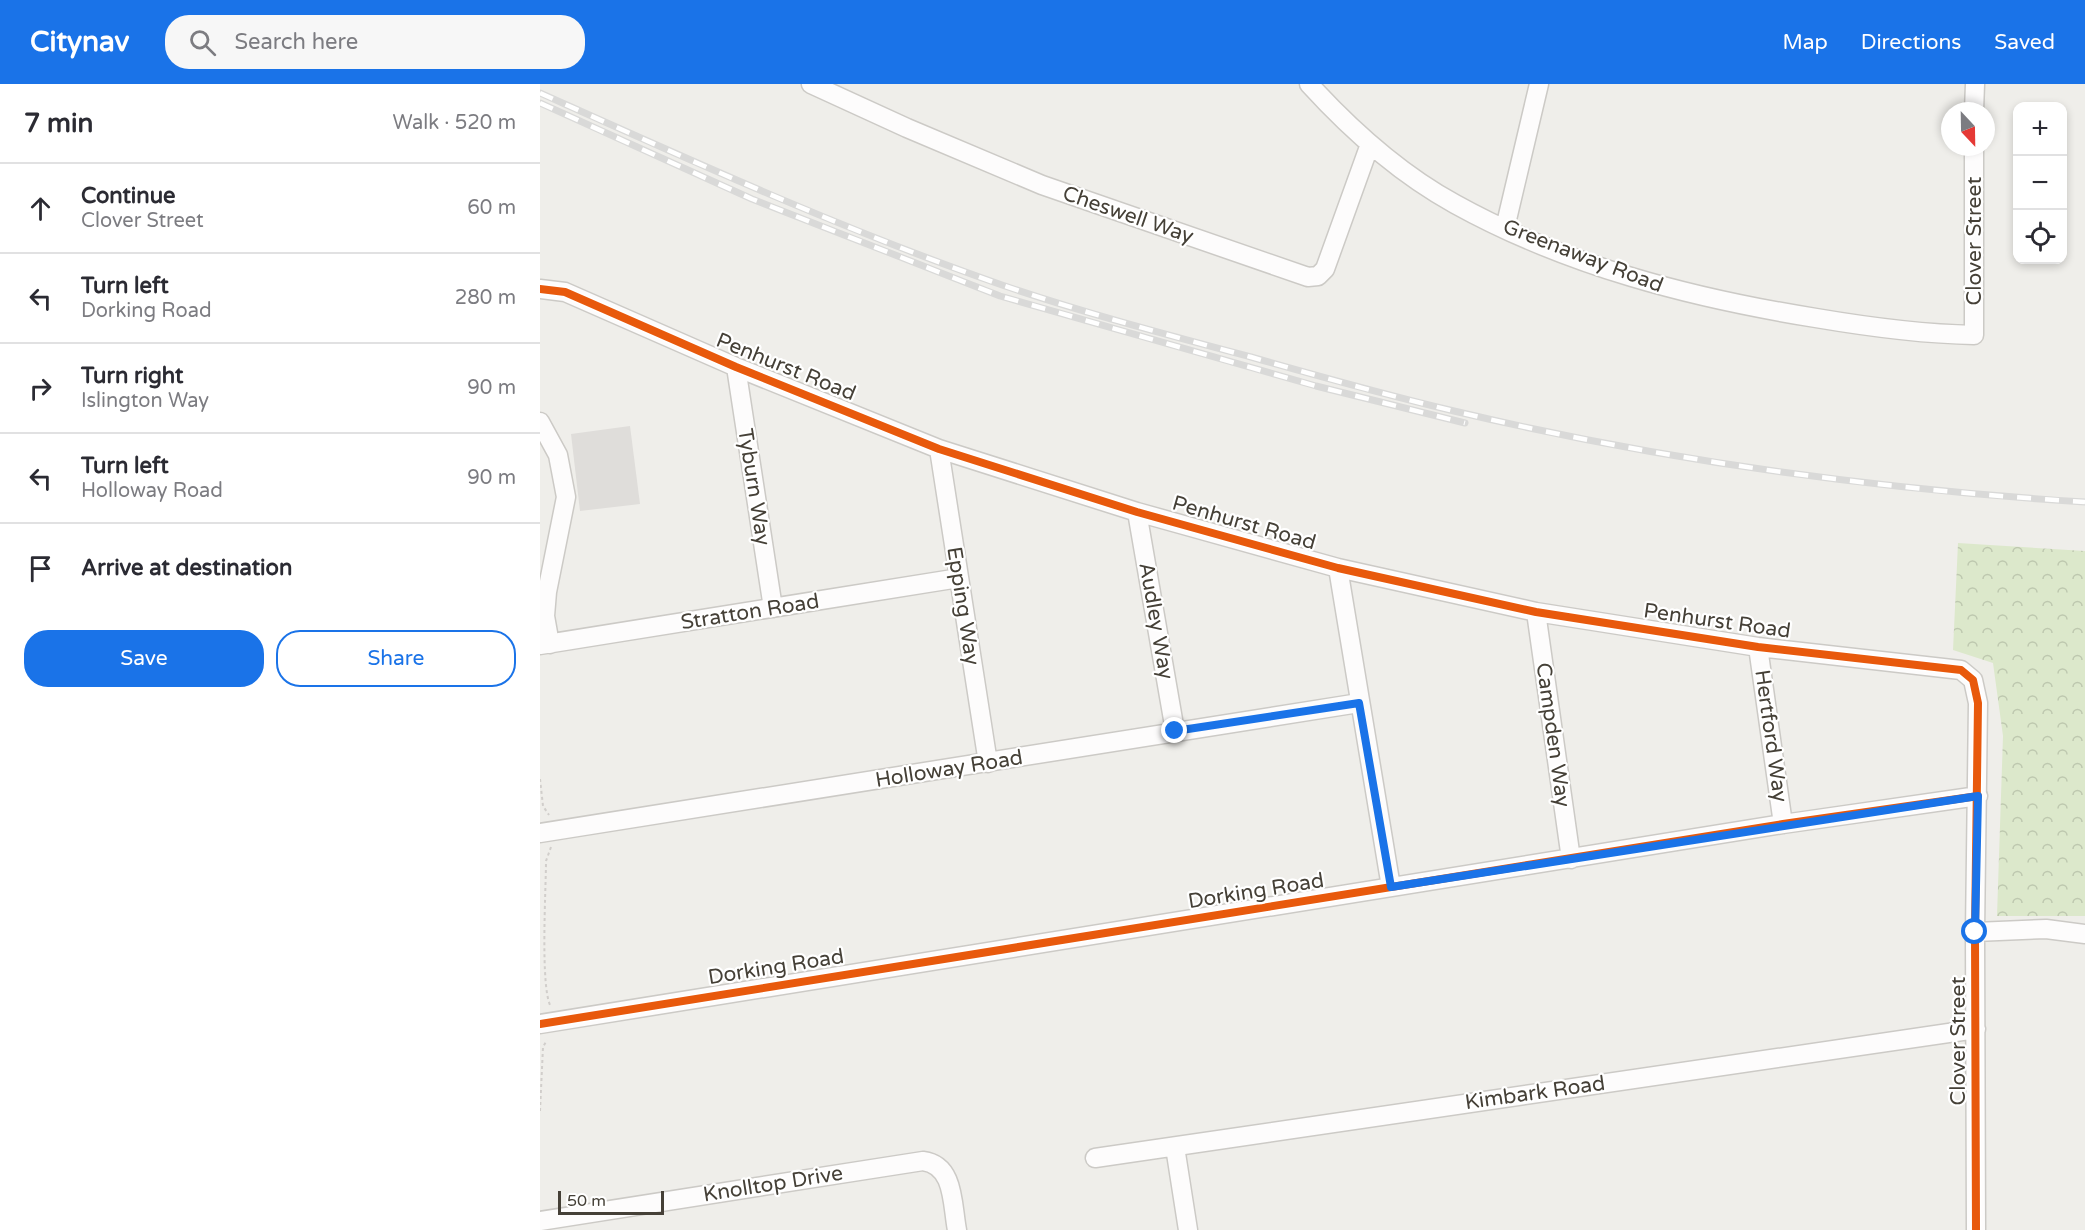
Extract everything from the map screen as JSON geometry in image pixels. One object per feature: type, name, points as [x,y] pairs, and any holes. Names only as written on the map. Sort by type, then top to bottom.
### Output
[{"type":"street","name":"Cheswell Way","points":[[811,84],[907,128],[1042,185],[1308,277],[1318,276],[1325,268],[1370,144]]},
{"type":"street","name":"Greenaway Road","points":[[1309,84],[1370,144],[1454,204],[1505,228],[1617,274],[1729,304],[1899,332],[1974,335]]},
{"type":"street","points":[[1505,228],[1539,84]]},
{"type":"street","points":[[1974,84],[1974,102]]},
{"type":"street","name":"Clover Street","points":[[1974,156],[1974,335]]},
{"type":"street","name":"Penhurst Road","points":[[540,289],[566,292],[735,367],[939,449],[1137,512],[1338,568],[1536,612],[1758,647],[1950,667],[1961,669],[1969,675]]},
{"type":"street","name":"Tyburn Way","points":[[735,367],[773,608]]},
{"type":"street","points":[[540,422],[558,455],[566,497],[547,592],[545,644]]},
{"type":"street","name":"Epping Way","points":[[939,449],[988,763]]},
{"type":"street","name":"Audley Way","points":[[1137,512],[1175,731]]},
{"type":"street","points":[[1338,568],[1391,887]]},
{"type":"street","name":"Stratton Road","points":[[545,644],[959,578]]},
{"type":"street","name":"Campden Way","points":[[1536,612],[1571,859]]},
{"type":"street","name":"Hertford Way","points":[[1758,647],[1784,824]]},
{"type":"street","name":"Clover Street","points":[[1969,675],[1977,690],[1978,703],[1975,932],[1976,1230]]},
{"type":"street","name":"Holloway Road","points":[[545,840],[1175,731],[1359,703]]},
{"type":"street","name":"Dorking Road","points":[[545,1029],[1391,887],[1784,824],[1978,796]]},
{"type":"street","points":[[1975,932],[2046,929],[2085,934]]},
{"type":"street","name":"Kimbark Road","points":[[1095,1158],[1976,1029]]},
{"type":"street","points":[[1175,1146],[1188,1230]]},
{"type":"street","name":"Knolltop Drive","points":[[540,1221],[923,1161],[938,1165],[946,1176],[957,1230]]},
{"type":"path","points":[[540,779],[543,806],[549,815]]},
{"type":"path","points":[[545,840],[545,996],[551,1007]]},
{"type":"path","points":[[540,1111],[545,1029]]},
{"type":"green space","points":[[1958,543],[2085,551],[2085,916],[1997,916],[2003,736],[1993,663],[1953,650]]},
{"type":"shaded area","points":[[630,426],[640,504],[580,511],[571,434]]},
{"type":"railway","points":[[540,93],[826,218],[943,264],[1064,305],[1378,392],[1532,428],[1689,458],[1926,489],[2085,502]]},
{"type":"railway","points":[[540,103],[752,199],[1000,296],[1316,386],[1465,423]]},
{"type":"cycle path","points":[[540,289],[565,292],[736,367],[939,449],[1137,512],[1338,568],[1536,612],[1758,647],[1961,670],[1973,680],[1978,703],[1975,932],[1976,1230]]},
{"type":"cycle path","points":[[540,1024],[1783,824],[1978,796]]},
{"type":"route","points":[[1175,731],[1359,703],[1391,887],[1784,824],[1978,796],[1975,932]]}]
